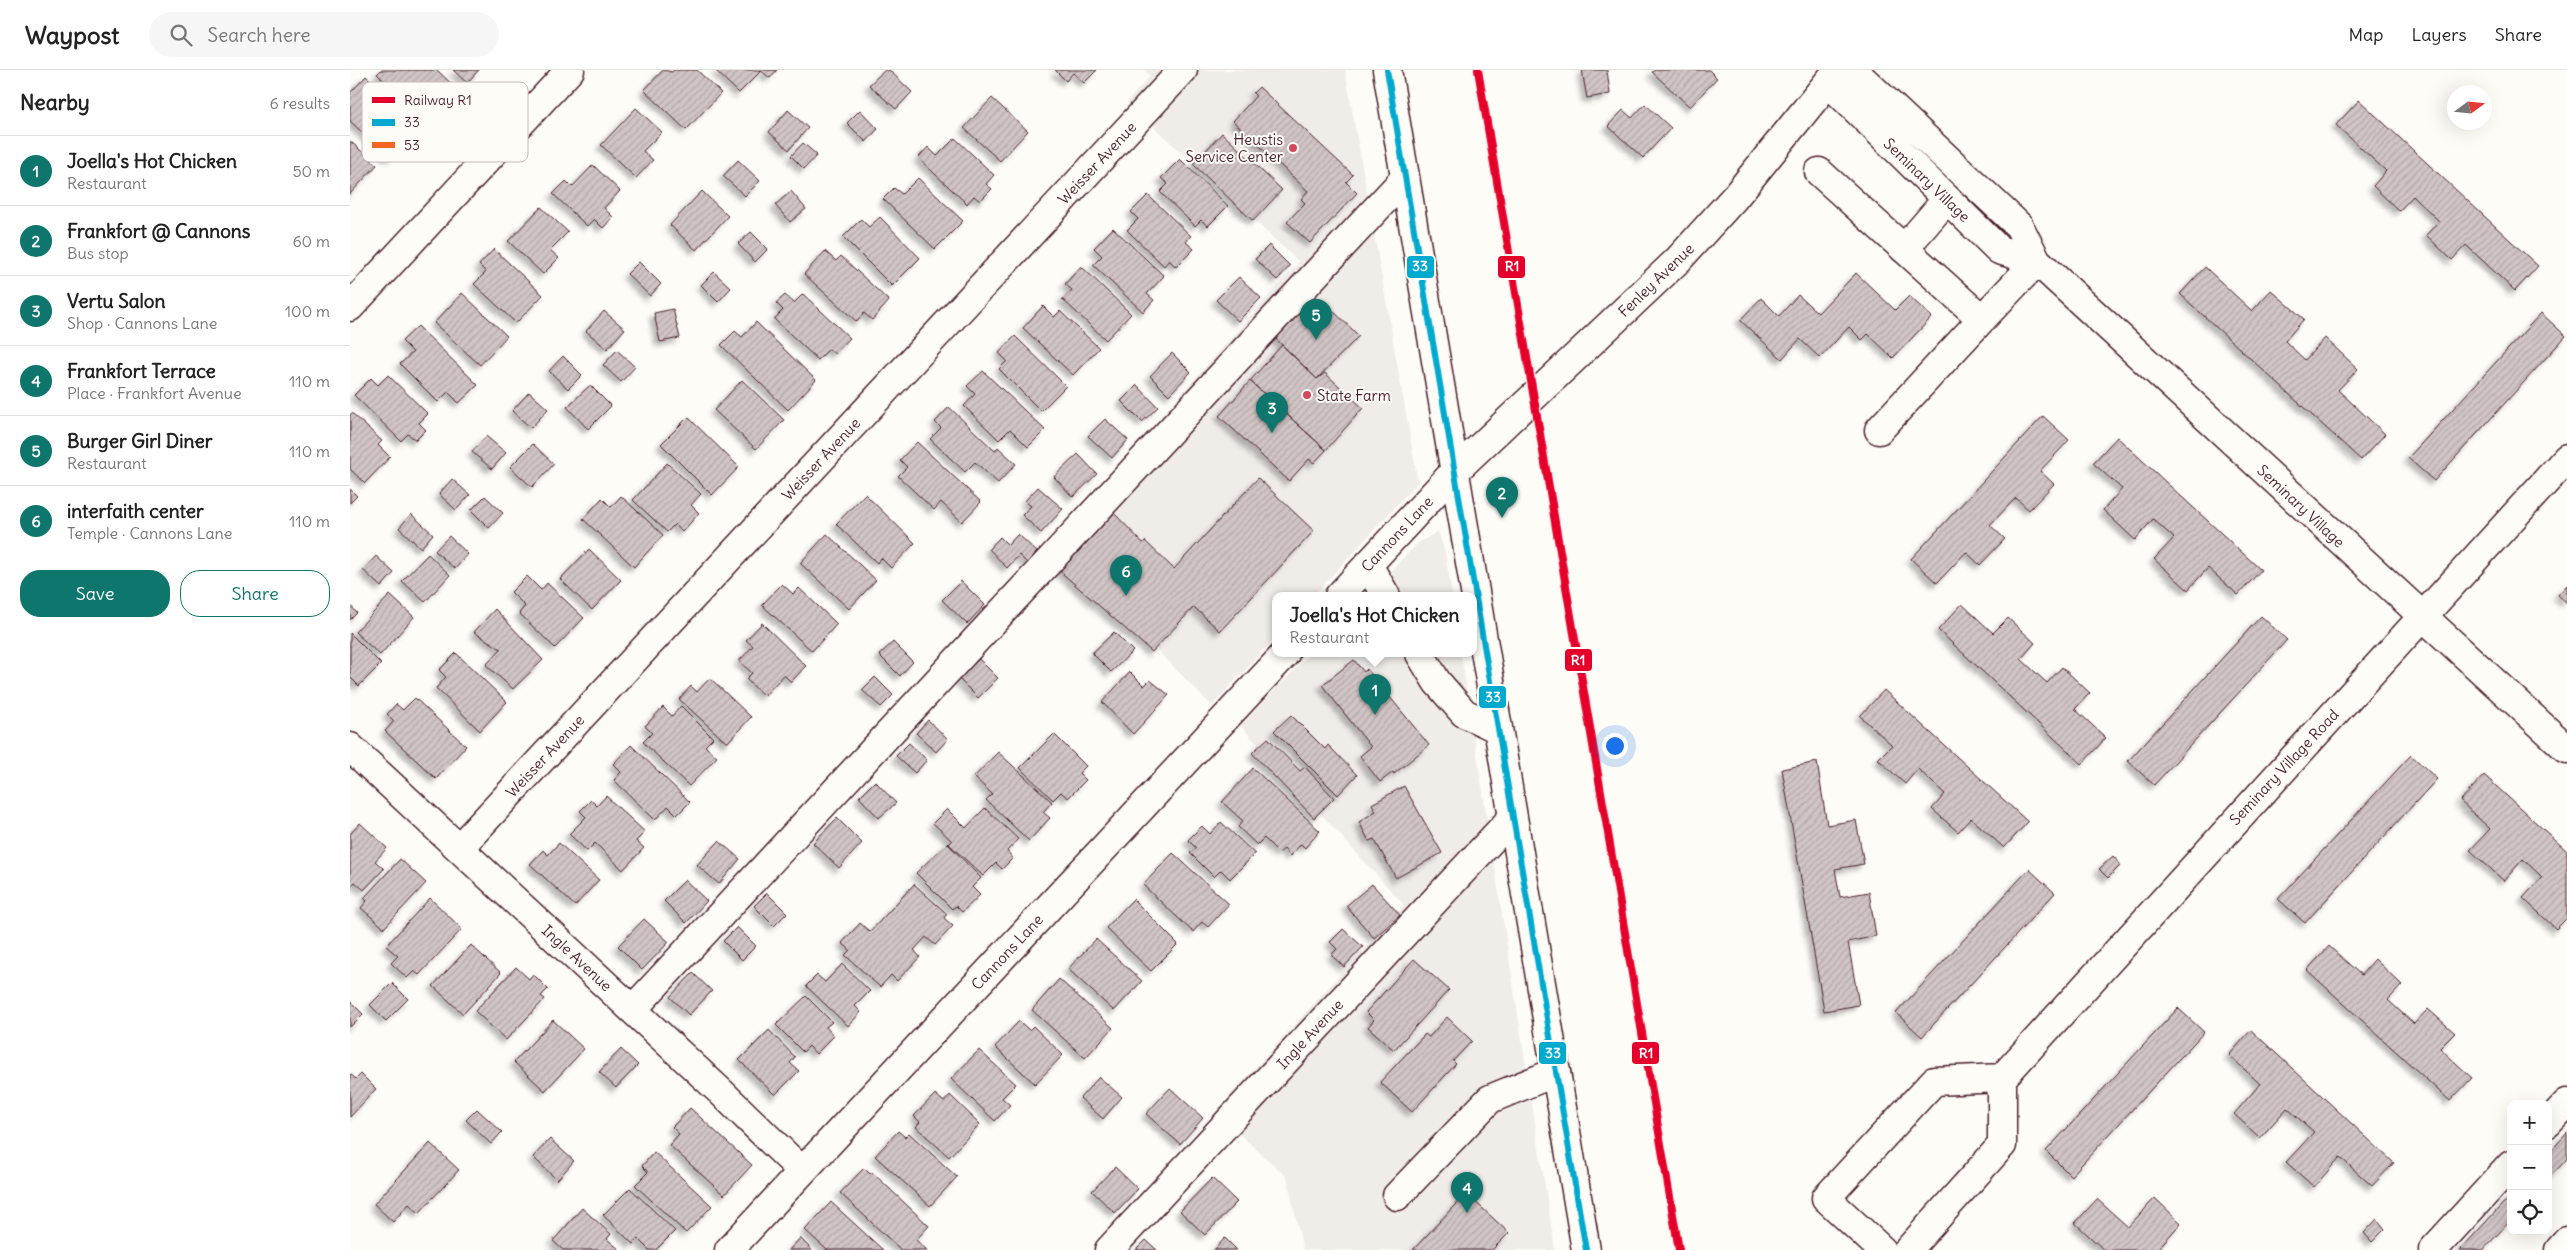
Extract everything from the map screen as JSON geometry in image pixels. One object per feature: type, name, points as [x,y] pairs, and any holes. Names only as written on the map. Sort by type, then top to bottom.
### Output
[{"type":"street","points":[[528,115],[570,70]]},
{"type":"street","name":"Weisser Avenue","points":[[459,848],[1183,70]]},
{"type":"street","points":[[1387,70],[1475,592]]},
{"type":"street","name":"Seminary Village","points":[[1853,70],[2019,226],[2037,261],[2567,749]]},
{"type":"street","name":"Seminary Village","points":[[1833,76],[1947,199],[2000,250],[2037,261]]},
{"type":"street","name":"Fenley Avenue","points":[[1455,471],[1678,260],[1736,197],[1833,76]]},
{"type":"street","points":[[350,307],[485,162]]},
{"type":"street","points":[[1819,172],[1982,319]]},
{"type":"street","points":[[632,1009],[1405,178]]},
{"type":"street","points":[[1904,249],[1947,199]]},
{"type":"street","points":[[1879,430],[2037,261]]},
{"type":"street","name":"Seminary Village Road","points":[[2002,1078],[2567,458]]},
{"type":"street","name":"Cannons Lane","points":[[1342,592],[1455,471]]},
{"type":"street","points":[[1368,565],[1384,592]]},
{"type":"street","points":[[1477,603],[1586,1250]]},
{"type":"street","name":"Cannons Lane","points":[[729,1250],[1282,657]]},
{"type":"street","points":[[1422,657],[1437,682],[1464,713],[1498,729]]},
{"type":"street","name":"Ingle Avenue","points":[[350,747],[632,1009],[802,1171]]},
{"type":"street","name":"Ingle Avenue","points":[[1109,1250],[1512,818]]},
{"type":"street","points":[[1397,1196],[1490,1098],[1556,1072]]},
{"type":"street","points":[[1882,1250],[1826,1198],[1934,1081],[2002,1078],[2002,1145],[1908,1250]]},
{"type":"street","points":[[2552,1120],[2567,1103]]},
{"type":"street","points":[[2434,1250],[2507,1169]]},
{"type":"street","points":[[2559,1250],[2567,1241]]},
{"type":"shaded area","points":[[1144,70],[1345,70],[1418,482],[1317,592],[1272,592],[1272,640],[1212,706],[1050,541],[1299,262],[1127,102],[1150,76]]},
{"type":"shaded area","points":[[1438,531],[1445,553],[1451,592],[1370,592],[1417,544]]},
{"type":"shaded area","points":[[1307,657],[1461,657],[1555,1250],[1303,1250],[1287,1177],[1215,1112],[1404,905],[1240,725]]},
{"type":"building","points":[[381,70],[437,70],[450,82],[386,82],[377,74]]},
{"type":"building","points":[[453,70],[479,70],[468,82]]},
{"type":"building","points":[[663,70],[672,72],[674,70],[697,70],[721,93],[686,130],[644,90]]},
{"type":"building","points":[[715,70],[777,70],[770,78],[761,71],[739,93]]},
{"type":"building","points":[[885,70],[889,70],[912,92],[896,109],[869,85]]},
{"type":"building","points":[[1055,70],[1097,70],[1084,83],[1073,73],[1066,81]]},
{"type":"building","points":[[1582,70],[1607,70],[1610,94],[1587,98]]},
{"type":"building","points":[[1655,70],[1709,70],[1717,78],[1690,107],[1652,72]]},
{"type":"building","points":[[366,76],[372,82],[362,82],[362,132],[350,121],[350,93]]},
{"type":"building","name":"Heustis Service Center","points":[[1259,87],[1353,175],[1346,182],[1357,193],[1310,243],[1287,222],[1305,203],[1301,199],[1308,191],[1233,121],[1256,96],[1253,93]]},
{"type":"building","points":[[992,98],[1028,131],[1000,161],[964,128]]},
{"type":"building","points":[[2359,100],[2538,266],[2515,291],[2466,245],[2452,260],[2426,235],[2439,221],[2413,196],[2399,211],[2373,186],[2386,171],[2336,125]]},
{"type":"building","points":[[1645,104],[1671,128],[1643,158],[1608,126],[1623,110],[1632,118]]},
{"type":"building","points":[[636,108],[662,132],[643,151],[653,160],[636,178],[601,145]]},
{"type":"building","points":[[788,110],[808,128],[789,150],[769,132]]},
{"type":"building","points":[[860,110],[878,129],[866,142],[847,123]]},
{"type":"building","points":[[1222,133],[1282,190],[1253,221],[1193,164]]},
{"type":"building","points":[[955,138],[994,175],[986,184],[992,189],[980,201],[974,196],[967,204],[918,158],[928,147],[937,156]]},
{"type":"building","points":[[350,141],[362,152],[362,162],[374,162],[377,165],[350,194]]},
{"type":"building","points":[[803,143],[817,155],[804,169],[791,156]]},
{"type":"building","points":[[1180,159],[1228,206],[1208,226],[1201,220],[1195,226],[1160,192],[1168,184],[1161,178]]},
{"type":"building","points":[[738,160],[760,181],[745,196],[723,176]]},
{"type":"building","points":[[593,165],[620,191],[604,208],[613,217],[603,228],[594,219],[587,226],[553,194],[566,181],[572,187]]},
{"type":"building","points":[[918,178],[963,221],[935,249],[883,199],[894,188],[902,194]]},
{"type":"building","points":[[702,191],[728,216],[696,250],[670,225]]},
{"type":"building","points":[[791,191],[806,209],[790,222],[775,205]]},
{"type":"building","points":[[1148,195],[1191,236],[1186,242],[1194,249],[1176,267],[1169,260],[1164,266],[1127,230],[1138,219],[1131,212]]},
{"type":"building","points":[[541,207],[568,232],[550,250],[559,258],[543,274],[508,241]]},
{"type":"building","points":[[880,217],[920,258],[892,286],[843,237],[861,219],[869,227]]},
{"type":"building","points":[[1113,228],[1164,276],[1147,294],[1154,300],[1143,312],[1093,265],[1102,256],[1094,248]]},
{"type":"building","points":[[751,232],[768,249],[755,262],[738,244]]},
{"type":"building","points":[[1269,245],[1290,266],[1277,280],[1255,259]]},
{"type":"building","points":[[494,249],[543,295],[516,323],[474,284],[486,272],[479,265]]},
{"type":"building","points":[[825,251],[836,261],[841,256],[889,301],[872,320],[864,313],[857,322],[804,274]]},
{"type":"building","points":[[639,262],[661,284],[650,296],[627,274]]},
{"type":"building","points":[[1081,266],[1131,314],[1106,340],[1062,299],[1072,290],[1065,284]]},
{"type":"building","points":[[2205,267],[2252,311],[2271,290],[2304,319],[2285,341],[2305,360],[2325,338],[2358,369],[2338,390],[2385,434],[2361,460],[2180,294]]},
{"type":"building","points":[[714,272],[731,288],[718,302],[701,285]]},
{"type":"building","points":[[1856,273],[1895,310],[1909,296],[1932,317],[1893,358],[1868,334],[1862,340],[1849,327],[1820,358],[1800,339],[1782,359],[1740,320],[1761,298],[1779,316],[1798,295],[1818,313]]},
{"type":"building","points":[[1239,277],[1261,298],[1238,321],[1216,300]]},
{"type":"building","points":[[462,293],[507,336],[480,365],[434,323]]},
{"type":"building","points":[[803,294],[850,338],[835,354],[829,349],[818,360],[774,319],[783,310],[776,303],[785,295],[794,303]]},
{"type":"building","points":[[1323,301],[1359,336],[1317,379],[1272,335],[1302,303],[1312,313]]},
{"type":"building","points":[[1043,306],[1054,317],[1060,311],[1099,348],[1073,375],[1023,328]]},
{"type":"building","points":[[673,309],[680,338],[660,342],[654,313]]},
{"type":"building","points":[[604,311],[625,329],[607,349],[586,331]]},
{"type":"building","points":[[2541,313],[2566,336],[2434,481],[2408,458]]},
{"type":"building","points":[[756,322],[816,380],[788,410],[721,345],[735,331],[742,337]]},
{"type":"building","points":[[418,326],[478,385],[459,403],[448,392],[438,402],[400,364],[413,352],[402,341]]},
{"type":"building","points":[[1015,336],[1066,386],[1041,411],[999,369],[1007,361],[999,353]]},
{"type":"building","name":"State Farm","points":[[1282,345],[1317,379],[1325,373],[1363,408],[1326,450],[1250,381]]},
{"type":"building","points":[[617,350],[635,367],[621,382],[603,365]]},
{"type":"building","points":[[1172,353],[1191,372],[1169,395],[1150,376]]},
{"type":"building","points":[[563,356],[582,375],[568,389],[549,371]]},
{"type":"building","points":[[983,371],[1045,430],[1028,447],[1010,429],[999,440],[964,406],[975,394],[967,386]]},
{"type":"building","points":[[388,375],[428,414],[419,423],[426,430],[416,440],[408,434],[401,441],[354,395],[371,378],[378,385]]},
{"type":"building","points":[[742,380],[784,420],[756,449],[714,410]]},
{"type":"building","points":[[1250,381],[1326,450],[1314,463],[1309,459],[1289,481],[1219,416]]},
{"type":"building","points":[[590,385],[611,406],[588,429],[567,407]]},
{"type":"building","points":[[1137,385],[1158,407],[1142,422],[1121,401]]},
{"type":"building","points":[[529,392],[548,409],[531,428],[512,411]]},
{"type":"building","points":[[949,407],[995,451],[998,447],[1016,464],[998,483],[975,462],[965,472],[930,439],[941,428],[935,422]]},
{"type":"building","points":[[352,413],[382,441],[378,445],[390,457],[365,483],[350,469],[350,415]]},
{"type":"building","points":[[2043,416],[2069,440],[2040,471],[2054,484],[2029,510],[2016,498],[1990,525],[2005,539],[1980,565],[1966,552],[1937,583],[1911,559]]},
{"type":"building","points":[[688,417],[739,467],[712,495],[661,444]]},
{"type":"building","points":[[1105,419],[1128,440],[1112,458],[1088,436]]},
{"type":"building","points":[[486,436],[506,453],[492,469],[472,452]]},
{"type":"building","points":[[2117,437],[2261,570],[2238,595],[2208,568],[2188,590],[2154,559],[2174,538],[2153,519],[2135,540],[2103,510],[2122,489],[2093,463]]},
{"type":"building","points":[[917,442],[981,502],[962,522],[941,502],[934,510],[898,476],[907,467],[900,460]]},
{"type":"building","points":[[533,444],[554,464],[532,487],[510,467]]},
{"type":"building","points":[[1078,454],[1097,474],[1073,497],[1054,477]]},
{"type":"building","points":[[667,463],[701,494],[691,505],[699,513],[682,532],[675,524],[667,532],[633,500]]},
{"type":"building","points":[[1258,478],[1314,531],[1220,631],[1194,607],[1152,652],[1056,568],[1110,509],[1143,543],[1145,541],[1174,569]]},
{"type":"building","points":[[452,479],[470,495],[456,510],[439,494]]},
{"type":"building","points":[[1038,487],[1063,509],[1041,533],[1022,515],[1031,506],[1025,501]]},
{"type":"building","points":[[350,489],[357,496],[350,503]]},
{"type":"building","points":[[865,494],[915,543],[891,568],[881,558],[877,563],[836,524]]},
{"type":"building","points":[[485,496],[503,513],[489,528],[471,510]]},
{"type":"building","points":[[621,496],[663,535],[634,567],[583,519],[602,498],[611,507]]},
{"type":"building","points":[[411,514],[433,534],[421,548],[399,528]]},
{"type":"building","points":[[827,534],[876,580],[849,609],[800,563]]},
{"type":"building","points":[[1018,534],[1039,554],[1029,565],[1019,555],[1007,568],[989,549],[1000,537],[1008,545]]},
{"type":"building","points":[[449,536],[468,554],[455,569],[435,551]]},
{"type":"building","points":[[589,549],[621,580],[592,610],[560,579]]},
{"type":"building","points":[[428,554],[450,575],[425,602],[402,581]]},
{"type":"building","points":[[376,556],[394,573],[381,587],[363,570]]},
{"type":"building","points":[[527,576],[541,590],[547,583],[584,618],[555,648],[519,613],[525,606],[511,592]]},
{"type":"building","points":[[961,581],[985,605],[967,624],[942,600]]},
{"type":"building","points":[[782,584],[793,594],[799,588],[837,624],[812,651],[762,605]]},
{"type":"building","points":[[2567,585],[2567,603],[2558,595]]},
{"type":"building","points":[[390,595],[414,617],[380,655],[355,632]]},
{"type":"building","points":[[1962,604],[1993,633],[2008,618],[2035,643],[2021,659],[2047,683],[2062,667],[2090,693],[2075,709],[2106,738],[2082,764],[1938,630]]},
{"type":"building","points":[[350,605],[357,613],[350,620]]},
{"type":"building","points":[[495,609],[543,660],[513,689],[486,665],[501,649],[474,632]]},
{"type":"building","points":[[2261,616],[2287,640],[2154,785],[2128,761]]},
{"type":"building","points":[[762,623],[806,666],[791,682],[784,675],[764,696],[746,679],[752,673],[739,661],[753,646],[746,640]]},
{"type":"building","points":[[1114,632],[1133,651],[1111,672],[1092,653]]},
{"type":"building","points":[[350,633],[381,664],[359,686],[350,677]]},
{"type":"building","points":[[893,642],[913,662],[900,676],[879,655]]},
{"type":"building","points":[[456,653],[507,702],[480,731],[436,688],[446,677],[439,670]]},
{"type":"building","points":[[979,659],[998,678],[978,698],[959,679]]},
{"type":"building","points":[[1354,660],[1364,672],[1367,669],[1429,745],[1394,774],[1393,772],[1380,782],[1360,756],[1371,747],[1322,685]]},
{"type":"building","points":[[1130,672],[1144,686],[1150,680],[1169,695],[1133,734],[1102,702]]},
{"type":"building","points":[[875,677],[893,695],[881,707],[862,690]]},
{"type":"building","points":[[710,678],[751,717],[727,743],[679,699],[691,686],[697,692]]},
{"type":"building","points":[[1884,690],[2028,822],[2004,848],[1971,818],[1958,832],[1932,809],[1945,794],[1918,769],[1905,784],[1878,759],[1892,745],[1860,716]]},
{"type":"building","points":[[415,698],[466,746],[436,779],[385,731],[394,721],[387,714],[396,704],[403,710]]},
{"type":"building","points":[[681,706],[713,738],[705,746],[717,757],[689,786],[643,742],[652,733],[645,726],[663,707],[672,716]]},
{"type":"building","points":[[1291,715],[1325,749],[1328,745],[1357,775],[1338,795],[1274,731]]},
{"type":"building","points":[[928,720],[948,739],[936,752],[916,733]]},
{"type":"building","points":[[1054,734],[1086,766],[1079,773],[1086,780],[1068,798],[1061,792],[1053,800],[1020,768]]},
{"type":"building","points":[[1268,738],[1300,771],[1305,767],[1334,798],[1314,818],[1252,753]]},
{"type":"building","points":[[909,743],[927,760],[915,773],[896,756]]},
{"type":"building","points":[[631,745],[690,802],[677,815],[668,806],[655,820],[614,780],[621,772],[613,764]]},
{"type":"building","points":[[998,752],[1052,802],[1043,812],[1050,818],[1029,841],[986,800],[992,794],[974,777]]},
{"type":"building","points":[[2411,755],[2437,779],[2305,923],[2278,899]]},
{"type":"building","points":[[1817,762],[1827,825],[1856,820],[1864,864],[1835,869],[1840,897],[1869,892],[1876,936],[1848,942],[1859,1005],[1824,1011],[1782,769]]},
{"type":"building","points":[[1253,768],[1320,831],[1305,848],[1301,844],[1290,856],[1284,849],[1279,853],[1264,838],[1257,845],[1238,827],[1243,821],[1222,802]]},
{"type":"building","points":[[2484,775],[2567,851],[2567,918],[2556,929],[2523,898],[2542,877],[2523,859],[2504,881],[2470,850],[2490,829],[2460,801]]},
{"type":"building","points":[[875,781],[896,803],[879,818],[859,797]]},
{"type":"building","points":[[1404,786],[1442,853],[1396,878],[1374,839],[1369,841],[1359,822],[1376,811],[1372,804]]},
{"type":"building","points":[[606,796],[645,832],[636,841],[644,848],[623,870],[595,843],[587,851],[569,834],[586,817],[580,811],[591,800],[597,806]]},
{"type":"building","points":[[985,808],[1018,839],[1007,851],[1013,858],[1002,869],[996,863],[983,876],[949,844],[952,841],[933,823],[947,809],[966,828]]},
{"type":"building","points":[[837,818],[862,843],[839,868],[813,843]]},
{"type":"building","points":[[1221,822],[1255,854],[1230,879],[1221,870],[1214,877],[1190,853],[1196,848],[1188,840],[1202,826],[1210,834]]},
{"type":"building","points":[[360,823],[387,848],[375,861],[384,869],[364,890],[355,882],[350,887],[350,834]]},
{"type":"building","points":[[719,841],[740,859],[719,884],[697,865]]},
{"type":"building","points":[[559,843],[599,880],[575,906],[530,864],[543,850],[548,855]]},
{"type":"building","points":[[947,843],[981,878],[972,887],[980,895],[962,912],[956,906],[952,909],[916,873]]},
{"type":"building","points":[[1173,853],[1229,904],[1208,927],[1202,922],[1193,932],[1143,885]]},
{"type":"building","points":[[2113,856],[2121,865],[2108,878],[2099,869]]},
{"type":"building","points":[[400,859],[426,883],[384,928],[361,908],[367,901],[364,898]]},
{"type":"building","points":[[2029,869],[2055,893],[1922,1037],[1896,1013]]},
{"type":"building","points":[[685,880],[707,901],[686,923],[664,901]]},
{"type":"building","points":[[914,884],[947,914],[944,918],[953,926],[935,945],[926,937],[914,950],[920,957],[897,981],[891,975],[880,987],[845,955],[850,950],[842,943],[860,923],[870,932]]},
{"type":"building","points":[[1372,884],[1400,915],[1374,938],[1346,906]]},
{"type":"building","points":[[767,893],[787,913],[774,926],[754,906]]},
{"type":"building","points":[[430,898],[462,929],[419,975],[414,971],[407,978],[391,963],[398,956],[386,946]]},
{"type":"building","points":[[1133,899],[1178,944],[1151,971],[1106,928]]},
{"type":"building","points":[[644,919],[669,942],[642,970],[618,946]]},
{"type":"building","points":[[737,927],[756,946],[742,960],[723,941]]},
{"type":"building","points":[[1343,929],[1363,947],[1344,967],[1331,955],[1337,949],[1330,942]]},
{"type":"building","points":[[1096,939],[1142,981],[1114,1011],[1068,969]]},
{"type":"building","points":[[471,945],[501,973],[463,1014],[433,986]]},
{"type":"building","points":[[2329,946],[2361,975],[2375,959],[2402,985],[2388,1000],[2414,1024],[2428,1009],[2455,1033],[2440,1048],[2472,1078],[2450,1101],[2307,970]]},
{"type":"building","points":[[1414,959],[1449,990],[1394,1050],[1368,1027],[1374,1020],[1366,1012]]},
{"type":"building","points":[[842,964],[870,991],[855,1006],[861,1012],[848,1026],[806,986],[817,975],[825,982]]},
{"type":"building","points":[[516,967],[529,979],[533,974],[548,989],[541,996],[545,999],[506,1040],[475,1011]]},
{"type":"building","points":[[693,973],[712,991],[689,1015],[670,997]]},
{"type":"building","points":[[1059,979],[1113,1028],[1085,1058],[1032,1010]]},
{"type":"building","points":[[392,983],[408,999],[386,1021],[370,1005]]},
{"type":"building","points":[[806,996],[832,1022],[826,1027],[834,1036],[816,1054],[809,1046],[803,1052],[776,1025]]},
{"type":"building","points":[[350,1003],[363,1014],[350,1027]]},
{"type":"building","points":[[2178,1008],[2204,1032],[2071,1176],[2046,1151]]},
{"type":"building","points":[[1447,1017],[1472,1041],[1453,1061],[1456,1064],[1412,1112],[1380,1082],[1425,1034],[1429,1037]]},
{"type":"building","points":[[553,1020],[584,1049],[545,1091],[514,1062]]},
{"type":"building","points":[[1019,1021],[1029,1030],[1033,1026],[1063,1055],[1035,1084],[995,1047]]},
{"type":"building","points":[[769,1030],[795,1057],[790,1063],[799,1071],[775,1095],[739,1060]]},
{"type":"building","points":[[2251,1030],[2394,1163],[2372,1186],[2340,1157],[2314,1187],[2286,1162],[2314,1132],[2287,1108],[2260,1138],[2234,1114],[2260,1084],[2229,1055]]},
{"type":"building","points":[[621,1049],[638,1065],[616,1088],[599,1072]]},
{"type":"building","points":[[979,1050],[1016,1084],[1002,1098],[1010,1105],[995,1121],[951,1079]]},
{"type":"building","points":[[350,1074],[356,1079],[361,1074],[376,1089],[350,1117]]},
{"type":"building","points":[[1099,1077],[1122,1097],[1103,1119],[1080,1098]]},
{"type":"building","points":[[1170,1088],[1203,1118],[1180,1144],[1146,1114]]},
{"type":"building","points":[[935,1094],[944,1102],[950,1095],[980,1124],[949,1157],[916,1127],[920,1122],[914,1116]]},
{"type":"building","points":[[690,1108],[752,1165],[724,1195],[669,1145],[679,1134],[672,1127]]},
{"type":"building","points":[[477,1109],[502,1132],[491,1144],[466,1120]]},
{"type":"building","points":[[898,1131],[905,1137],[909,1133],[957,1177],[930,1206],[875,1156]]},
{"type":"building","points":[[2567,1133],[2567,1159],[2552,1175],[2552,1150]]},
{"type":"building","points":[[550,1139],[574,1161],[557,1180],[533,1157]]},
{"type":"building","points":[[430,1143],[459,1170],[419,1213],[409,1204],[393,1222],[374,1204]]},
{"type":"building","points":[[654,1152],[712,1206],[686,1233],[635,1185],[648,1172],[642,1166]]},
{"type":"building","points":[[1115,1167],[1138,1189],[1115,1213],[1092,1191]]},
{"type":"building","points":[[864,1168],[870,1174],[872,1172],[929,1226],[916,1240],[927,1250],[901,1250],[840,1193]]},
{"type":"building","points":[[1212,1178],[1237,1202],[1205,1235],[1180,1211]]},
{"type":"building","points":[[630,1188],[675,1231],[656,1250],[649,1250],[638,1239],[633,1244],[603,1215]]},
{"type":"building","points":[[1466,1193],[1509,1233],[1492,1250],[1413,1250]]},
{"type":"building","points":[[2155,1198],[2181,1223],[2157,1250],[2104,1250],[2075,1223],[2097,1199],[2128,1227]]},
{"type":"building","points":[[2507,1199],[2507,1224],[2483,1250],[2460,1250]]},
{"type":"building","points":[[831,1202],[883,1250],[827,1250],[805,1230]]},
{"type":"building","points":[[582,1208],[611,1234],[607,1239],[620,1250],[563,1250],[553,1241]]},
{"type":"building","points":[[2377,1219],[2385,1229],[2372,1242],[2364,1233]]},
{"type":"building","points":[[800,1238],[812,1250],[789,1250]]},
{"type":"building","points":[[1225,1238],[1237,1250],[1214,1250]]},
{"type":"building","points":[[1146,1240],[1157,1250],[1136,1250]]},
{"type":"rail line","name":"R1","points":[[1478,70],[1679,1250]]},
{"type":"transit line","name":"33","points":[[1387,70],[1475,592]]},
{"type":"transit line","name":"33","points":[[1477,604],[1586,1250]]},
{"type":"place","name":"Heustis Service Center","points":[[1293,148]]},
{"type":"place","name":"Burger Girl Diner","points":[[1316,340]]},
{"type":"place","name":"State Farm","points":[[1307,395]]},
{"type":"place","name":"Vertu Salon","points":[[1272,433]]},
{"type":"place","name":"Frankfort @ Cannons","points":[[1502,518]]},
{"type":"place","name":"interfaith center","points":[[1126,596]]},
{"type":"place","name":"Joella's Hot Chicken","points":[[1375,715]]},
{"type":"place","name":"Frankfort Terrace","points":[[1467,1213]]}]
